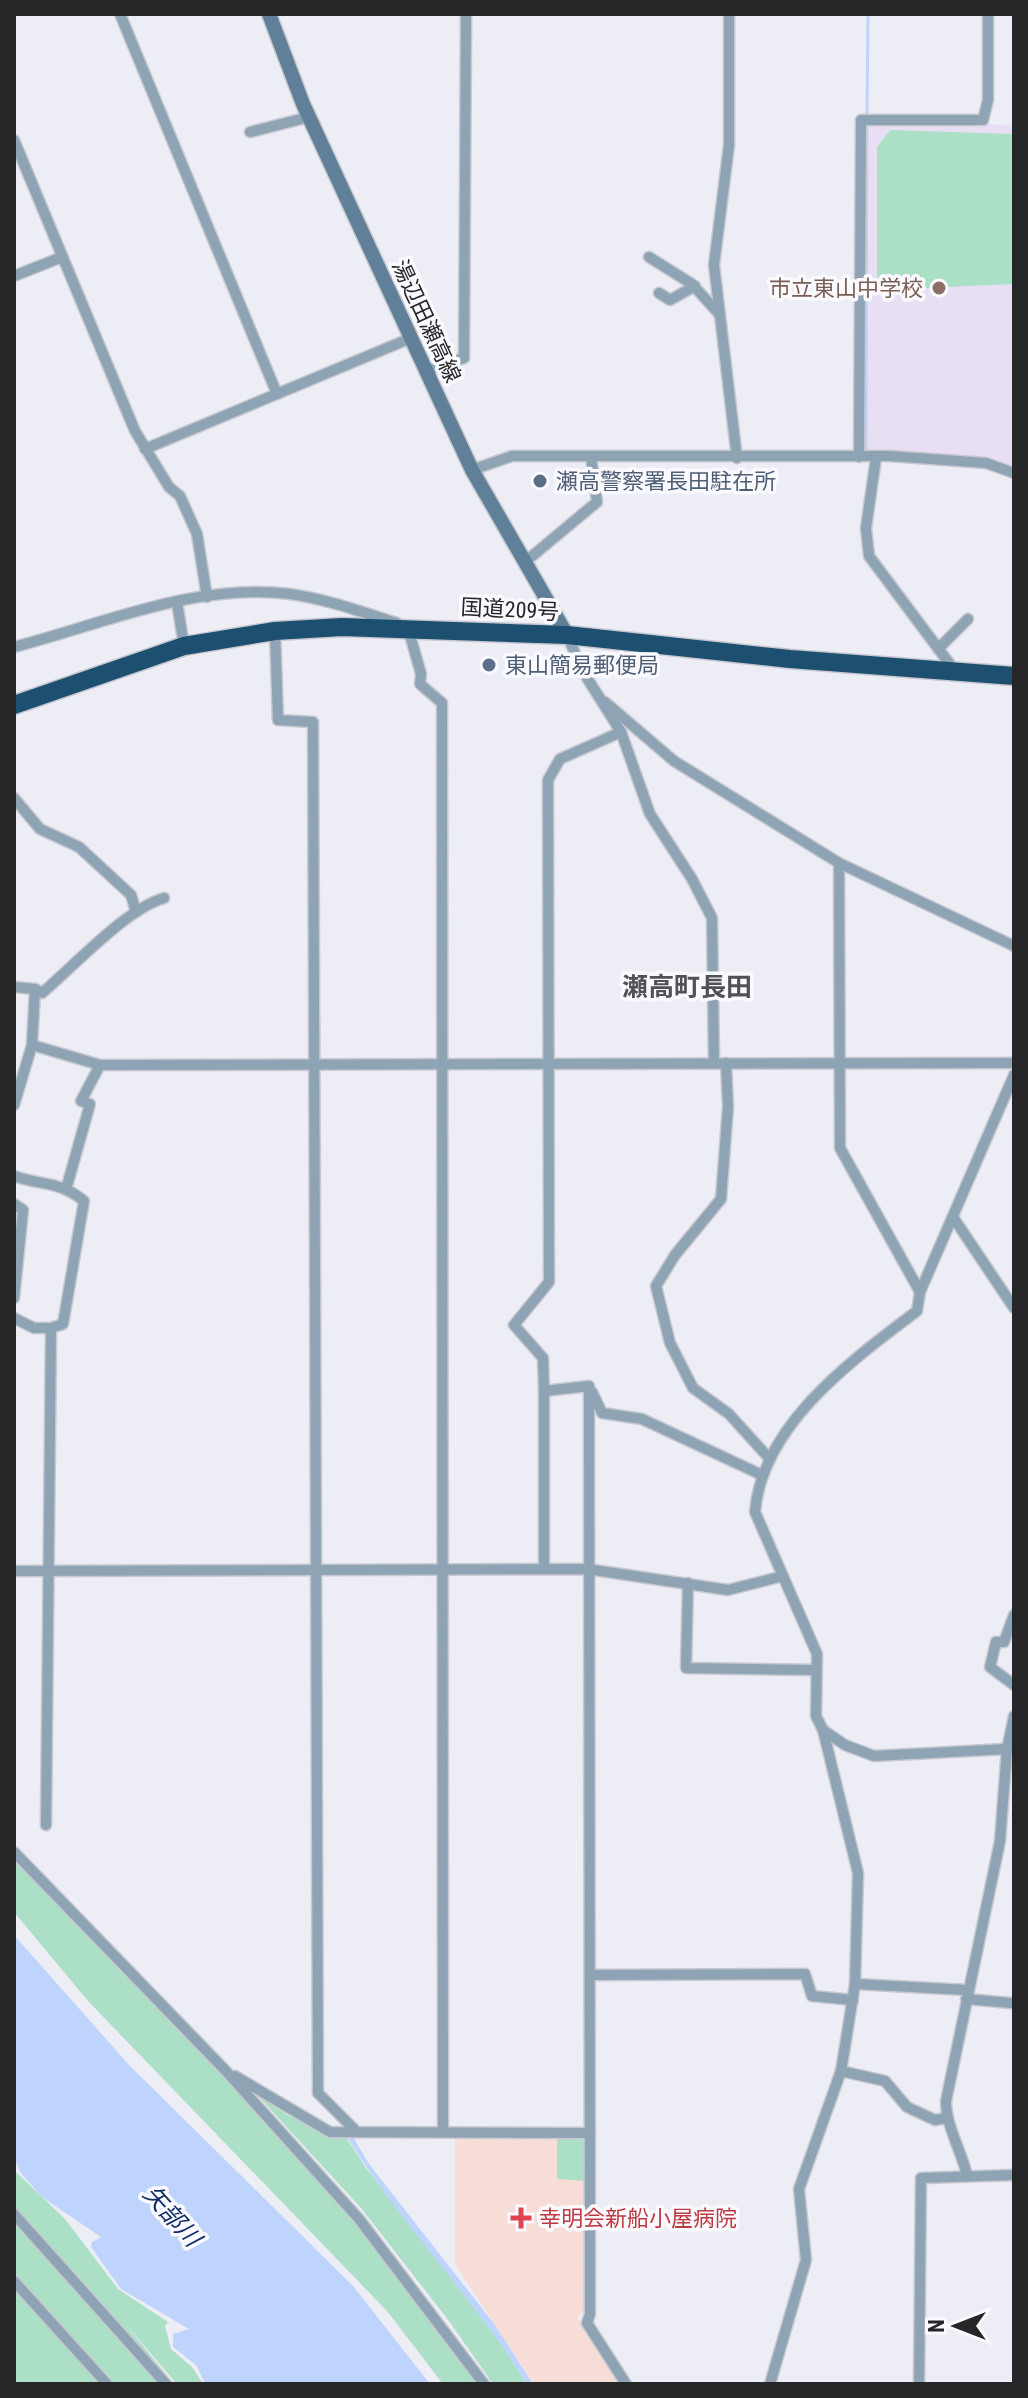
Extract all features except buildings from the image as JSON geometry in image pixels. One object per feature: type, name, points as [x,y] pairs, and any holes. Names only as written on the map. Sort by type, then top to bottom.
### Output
[{"type":"highway","name":"国道209号","points":[[14,705],[184,646],[275,631],[411,628],[567,635],[790,659],[1014,676]]},
{"type":"main road","name":"湯辺田瀬高線","points":[[269,14],[309,117],[472,470],[567,635]]},
{"type":"street","points":[[120,14],[277,394]]},
{"type":"street","points":[[426,371],[464,358],[466,14]]},
{"type":"street","points":[[729,14],[729,145],[714,265],[737,458]]},
{"type":"street","points":[[859,457],[861,120],[983,120],[988,100],[988,14]]},
{"type":"street","points":[[250,132],[309,117]]},
{"type":"street","points":[[14,140],[145,449],[169,487],[180,496],[197,534],[207,597]]},
{"type":"street","points":[[14,276],[62,257]]},
{"type":"street","points":[[649,257],[662,262],[695,286],[722,316]]},
{"type":"street","points":[[659,293],[670,300],[695,286]]},
{"type":"street","points":[[145,449],[411,338]]},
{"type":"street","points":[[472,470],[512,456],[859,457],[986,463],[1014,473]]},
{"type":"street","points":[[525,562],[597,502],[591,457]]},
{"type":"street","points":[[876,458],[866,528],[869,556],[955,671]]},
{"type":"street","points":[[14,647],[177,602],[207,597],[288,594],[411,628],[421,674],[420,684],[442,703],[443,2131]]},
{"type":"street","points":[[177,602],[184,646]]},
{"type":"street","points":[[938,649],[968,619]]},
{"type":"street","points":[[275,631],[278,720],[313,722],[318,2093],[355,2130]]},
{"type":"street","points":[[567,635],[582,670],[605,702],[621,732],[650,814],[692,879],[712,918],[714,1063]]},
{"type":"street","points":[[605,702],[674,761],[839,863],[1014,946]]},
{"type":"street","points":[[544,1569],[543,1358],[514,1325],[549,1282],[548,780],[560,759],[621,732]]},
{"type":"street","points":[[14,798],[40,829],[79,847],[131,895],[136,912]]},
{"type":"street","points":[[839,863],[840,1148],[920,1292]]},
{"type":"street","points":[[14,987],[35,989],[42,993],[136,912],[164,898]]},
{"type":"street","points":[[14,1105],[32,1045],[35,989]]},
{"type":"street","points":[[32,1045],[100,1065],[1014,1063]]},
{"type":"street","points":[[726,1063],[728,1107],[721,1199],[675,1255],[656,1286],[670,1343],[693,1388],[729,1414],[768,1457]]},
{"type":"street","points":[[67,1186],[90,1104],[81,1101],[100,1065]]},
{"type":"street","points":[[770,2384],[806,2260],[799,2189],[841,2071],[855,1984],[858,1873],[823,1730],[816,1716],[817,1654],[755,1512],[768,1457],[828,1382],[917,1311],[920,1292],[1014,1075]]},
{"type":"street","points":[[14,1176],[39,1184],[67,1186],[84,1201],[63,1324],[34,1328],[14,1318]]},
{"type":"street","points":[[14,1204],[23,1210],[14,1298]]},
{"type":"street","points":[[953,1217],[1014,1308]]},
{"type":"street","points":[[46,1825],[51,1328]]},
{"type":"street","points":[[544,1391],[589,1386]]},
{"type":"street","points":[[589,1386],[602,1413],[642,1419],[762,1475]]},
{"type":"street","points":[[589,1386],[590,2314],[587,2323],[626,2384]]},
{"type":"street","points":[[14,1571],[587,1569],[728,1590],[783,1576]]},
{"type":"street","points":[[688,1583],[686,1668],[816,1670]]},
{"type":"street","points":[[1014,1615],[1004,1642],[996,1642],[990,1667],[1014,1685]]},
{"type":"street","points":[[967,2175],[959,2143],[946,2118],[946,2101],[1000,1841],[1014,1716]]},
{"type":"street","points":[[823,1730],[845,1745],[874,1756],[1010,1745]]},
{"type":"street","points":[[14,1852],[225,2070],[359,2219],[484,2384]]},
{"type":"street","points":[[590,1975],[805,1974],[812,1996],[853,2000]]},
{"type":"street","points":[[855,1984],[967,1994],[1011,2003]]},
{"type":"street","points":[[225,2070],[330,2132],[590,2133]]},
{"type":"street","points":[[841,2071],[885,2081],[907,2107],[935,2120],[946,2118]]},
{"type":"street","points":[[919,2384],[921,2178],[1014,2175]]},
{"type":"street","points":[[14,2214],[166,2384]]},
{"type":"street","points":[[14,2281],[107,2384]]},
{"type":"shaded area","name":"市立東山中学校","points":[[871,122],[1014,125],[1014,467],[989,460],[868,454],[863,449],[865,127]]},
{"type":"shaded area","points":[[584,2137],[587,2308],[577,2317],[622,2384],[534,2384],[455,2264],[455,2139]]},
{"type":"green space","points":[[890,130],[1014,134],[1014,284],[877,290],[877,147]]},
{"type":"green space","points":[[14,1854],[333,2189],[481,2384],[443,2384],[387,2311],[88,2001],[14,1912]]},
{"type":"green space","points":[[249,2086],[287,2115],[346,2137],[366,2168],[492,2330],[527,2384],[493,2384],[449,2321],[361,2208]]},
{"type":"green space","points":[[557,2137],[587,2140],[587,2181],[557,2179]]},
{"type":"green space","points":[[14,2170],[65,2219],[118,2289],[168,2322],[165,2326],[171,2349],[192,2367],[203,2384],[177,2384],[122,2320],[174,2384],[14,2384]]},
{"type":"water","name":"矢部川","points":[[14,1935],[129,2065],[353,2286],[430,2384],[205,2384],[197,2366],[173,2347],[173,2334],[189,2329],[121,2289],[91,2247],[92,2242],[101,2237],[42,2197],[20,2172],[14,2157]]},
{"type":"water","points":[[347,2137],[353,2137],[369,2164],[495,2325],[533,2384],[527,2384]]},
{"type":"waterway","points":[[867,115],[868,14]]},
{"type":"waterway","points":[[866,450],[867,127]]},
{"type":"place","name":"市立東山中学校","points":[[939,288]]},
{"type":"place","name":"瀬高警察署長田駐在所","points":[[540,481]]},
{"type":"place","name":"東山簡易郵便局","points":[[489,665]]},
{"type":"place","name":"幸明会新船小屋病院","points":[[521,2218]]},
{"type":"district","name":"瀬高町長田","points":[[687,987]]}]
